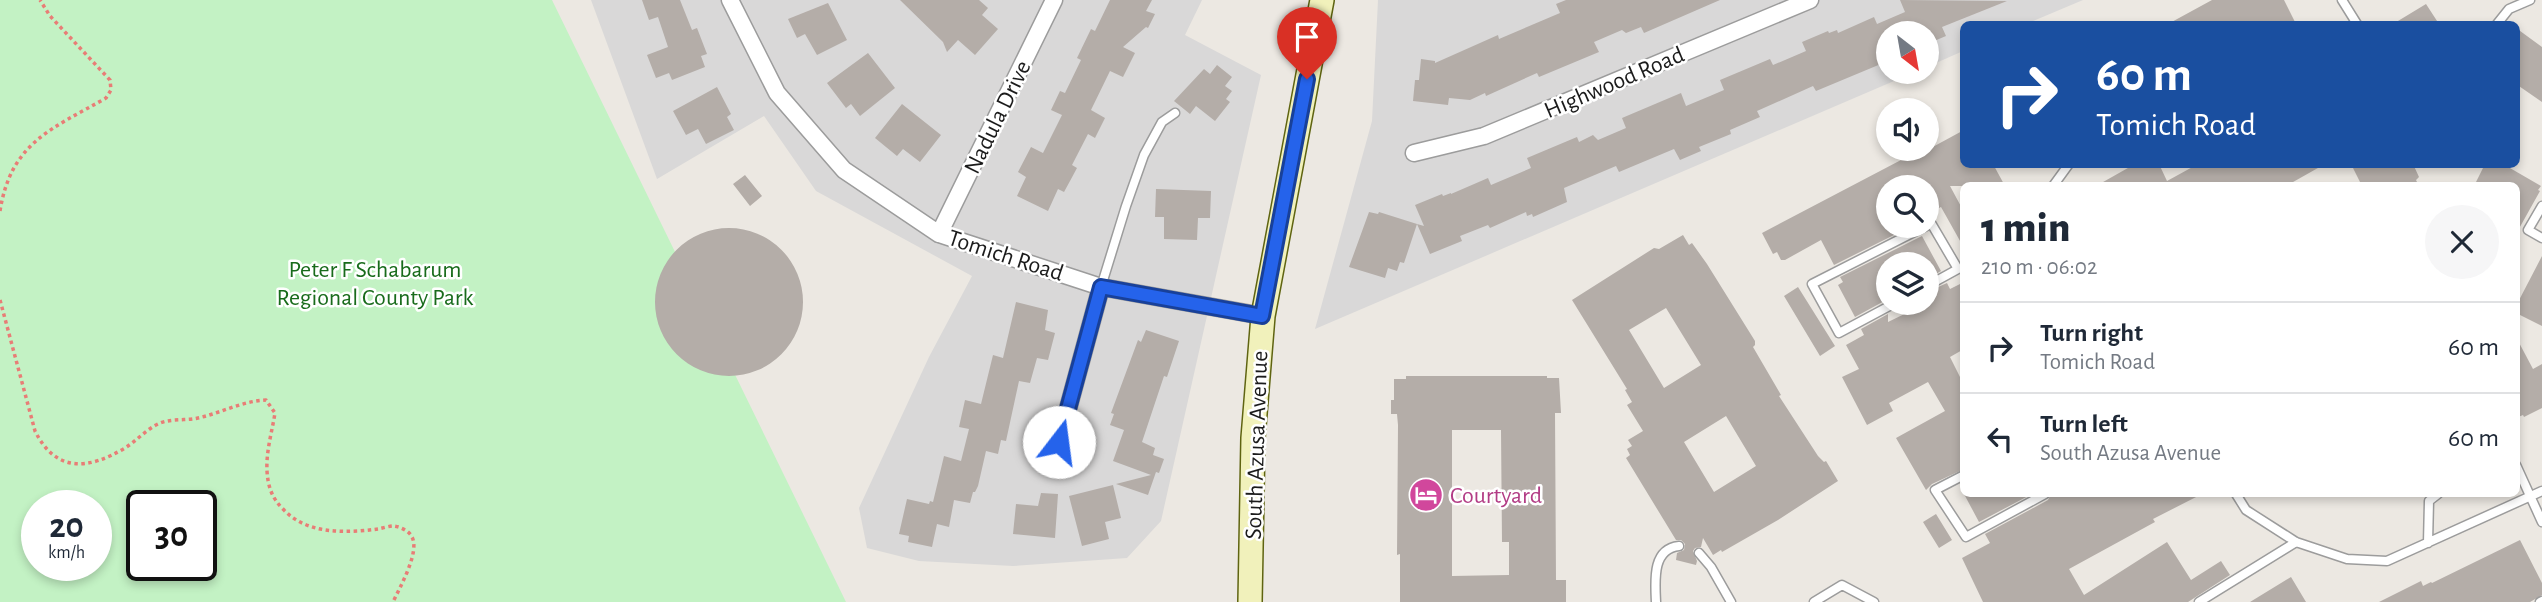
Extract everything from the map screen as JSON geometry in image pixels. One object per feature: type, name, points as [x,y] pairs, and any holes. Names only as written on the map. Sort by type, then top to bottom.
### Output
[{"type":"street","name":"Tomich Road","points":[[730,0],[777,93],[844,170],[939,234],[1101,287],[1262,316]]},
{"type":"street","name":"Nadula Drive","points":[[939,234],[1053,0]]},
{"type":"street","name":"South Azusa Avenue","points":[[1250,602],[1253,438],[1262,316],[1322,0]]},
{"type":"street","name":"Highwood Road","points":[[1414,153],[1484,136],[1810,0]]},
{"type":"street","points":[[1059,442],[1101,287]]},
{"type":"lane","points":[[2342,0],[2355,21]]},
{"type":"lane","points":[[2499,21],[2509,9],[2530,0]]},
{"type":"lane","points":[[1101,287],[1144,155],[1162,122],[1175,113]]},
{"type":"lane","points":[[2542,206],[2528,230],[2542,238]]},
{"type":"lane","points":[[1939,235],[1960,266]]},
{"type":"lane","points":[[1876,313],[1839,332],[1812,284],[1901,238]]},
{"type":"lane","points":[[1939,280],[1960,269]]},
{"type":"lane","points":[[2520,473],[2542,522]]},
{"type":"lane","points":[[1960,477],[1935,490],[1966,537],[2039,497]]},
{"type":"lane","points":[[2238,497],[2246,510],[2296,542],[2347,559],[2387,561],[2532,498],[2542,491]]},
{"type":"lane","points":[[2428,543],[2428,501],[2434,497]]},
{"type":"lane","points":[[2199,602],[2296,542]]},
{"type":"lane","points":[[1656,602],[1657,567],[1661,554],[1667,548],[1679,546]]},
{"type":"lane","points":[[1699,553],[1731,602]]},
{"type":"lane","points":[[1814,602],[1842,585],[1874,602]]},
{"type":"path","points":[[0,211],[10,177],[21,156],[37,138],[106,98],[111,90],[110,79],[50,16],[40,0]]},
{"type":"path","points":[[0,300],[35,431],[43,447],[54,457],[67,463],[92,464],[125,448],[156,425],[167,421],[199,418],[241,404],[266,400],[275,413],[268,446],[267,471],[270,490],[274,500],[288,515],[305,526],[325,531],[395,526],[407,530],[413,537],[412,558],[393,602]]},
{"type":"shaded area","points":[[591,0],[1202,0],[1185,35],[1261,75],[1161,521],[1127,558],[1013,566],[919,561],[867,548],[859,508],[929,357],[972,276],[816,191],[764,116],[657,179]]},
{"type":"shaded area","points":[[1378,0],[2083,0],[2033,21],[1960,21],[1960,52],[1939,62],[1939,21],[1876,21],[1876,84],[1887,84],[1315,329],[1372,121]]},
{"type":"green space","name":"Peter F Schabarum Regional County Park","points":[[0,0],[552,0],[846,602],[0,602]]},
{"type":"building","points":[[642,0],[680,0],[692,30],[697,28],[707,54],[701,56],[705,67],[672,80],[669,73],[656,78],[647,55],[668,47],[658,17],[649,20]]},
{"type":"building","points":[[900,0],[979,0],[988,8],[982,15],[998,29],[975,55],[958,40],[947,52],[943,42]]},
{"type":"building","points":[[1110,0],[1152,0],[1146,11],[1155,14],[1148,28],[1123,47],[1135,53],[1123,77],[1110,71],[1091,110],[1105,118],[1095,138],[1088,134],[1072,165],[1077,168],[1064,192],[1058,189],[1048,211],[1017,196],[1026,177],[1018,172],[1031,147],[1043,153],[1062,115],[1051,110],[1060,91],[1065,93],[1081,60],[1077,58],[1091,29],[1095,31]]},
{"type":"building","points":[[1566,0],[1720,0],[1644,33],[1641,27],[1626,33],[1622,30],[1594,42],[1599,52],[1539,77],[1537,73],[1486,96],[1485,93],[1470,100],[1449,98],[1448,105],[1413,101],[1421,59],[1435,63],[1498,35],[1499,39],[1560,13],[1556,4]]},
{"type":"building","points":[[1900,0],[2007,1],[1942,27],[1946,36],[1939,39],[1939,21],[1884,21],[1905,12]]},
{"type":"building","points":[[2212,0],[2284,0],[2294,21],[2174,21]]},
{"type":"building","points":[[828,3],[847,40],[817,55],[805,34],[797,38],[788,19]]},
{"type":"building","points":[[2426,4],[2437,21],[2398,21]]},
{"type":"building","points":[[1874,17],[1876,66],[1816,91],[1813,86],[1757,111],[1760,117],[1730,130],[1731,134],[1699,147],[1701,151],[1680,160],[1674,149],[1619,172],[1616,166],[1564,188],[1567,202],[1533,217],[1532,214],[1527,216],[1526,212],[1490,228],[1488,225],[1460,236],[1462,241],[1430,254],[1417,224],[1424,226],[1415,205],[1442,194],[1451,194],[1488,178],[1491,185],[1531,168],[1527,158],[1577,137],[1579,142],[1593,135],[1598,140],[1626,128],[1622,118],[1681,93],[1686,106],[1724,90],[1720,80],[1770,59],[1773,65],[1806,51],[1802,42],[1828,31],[1837,30],[1838,33]]},
{"type":"building","points":[[2520,31],[2542,47],[2542,102],[2520,87]]},
{"type":"building","points":[[868,53],[895,88],[860,116],[851,104],[846,108],[827,83]]},
{"type":"building","points":[[1217,65],[1232,77],[1225,86],[1232,91],[1226,99],[1230,102],[1215,121],[1196,106],[1190,114],[1174,101],[1204,69],[1210,74]]},
{"type":"building","points":[[717,87],[731,114],[727,117],[734,130],[706,144],[698,129],[686,135],[673,111]]},
{"type":"building","points":[[902,104],[941,135],[920,162],[903,149],[897,156],[875,138]]},
{"type":"building","points":[[1960,132],[1960,168],[1995,168],[2003,182],[1960,182],[1960,186],[1950,186],[1960,205],[1960,241],[1941,207],[1939,208],[1939,175],[1876,175],[1876,238],[1888,238],[1834,265],[1821,240],[1781,260],[1777,252],[1773,254],[1762,233],[1899,161],[1939,161],[1939,144]]},
{"type":"building","points":[[2128,168],[2161,168],[2167,181],[2191,168],[2318,168],[2293,182],[2103,182]]},
{"type":"building","points":[[2353,168],[2415,168],[2419,177],[2417,182],[2360,182]]},
{"type":"building","points":[[2483,168],[2510,168],[2541,186],[2520,227],[2520,182],[2476,182]]},
{"type":"building","points":[[745,175],[762,196],[750,206],[733,184]]},
{"type":"building","points":[[1156,189],[1211,191],[1210,218],[1198,218],[1197,240],[1164,239],[1164,217],[1155,217]]},
{"type":"building","points":[[1369,212],[1379,212],[1417,224],[1404,263],[1400,262],[1397,271],[1388,268],[1385,278],[1349,267]]},
{"type":"building","points":[[729,228],[757,233],[781,250],[798,274],[803,302],[798,330],[781,354],[757,371],[729,376],[701,371],[677,354],[660,330],[655,302],[660,274],[677,250],[701,233]]},
{"type":"building","points":[[1683,235],[1689,245],[1692,243],[1755,341],[1753,347],[1781,395],[1779,396],[1818,456],[1826,461],[1838,481],[1722,552],[1721,550],[1713,555],[1703,538],[1701,547],[1693,551],[1696,565],[1676,560],[1677,553],[1684,550],[1685,544],[1676,540],[1626,458],[1630,455],[1627,449],[1632,446],[1628,440],[1643,431],[1627,405],[1632,402],[1625,390],[1627,389],[1572,300],[1654,248],[1659,249]],"holes":[[[1666,308],[1701,365],[1664,388],[1629,330]],[[1726,416],[1756,466],[1714,492],[1684,442]]]},
{"type":"building","points":[[1923,238],[1931,252],[1890,252]]},
{"type":"building","points":[[2542,256],[2542,326],[2520,315],[2520,298]]},
{"type":"building","points":[[1876,259],[1876,306],[1855,317],[1838,285],[1843,282],[1840,277]]},
{"type":"building","points":[[1947,283],[1950,289],[1960,284],[1960,351],[1950,357],[1960,377],[1960,471],[1932,484],[1926,490],[1896,438],[1945,411],[1928,382],[1889,403],[1893,411],[1867,425],[1842,377],[1859,369],[1846,345],[1864,335],[1861,329],[1886,315],[1888,322],[1902,315],[1939,315],[1939,287]]},
{"type":"building","points":[[1798,287],[1835,346],[1820,356],[1784,296]]},
{"type":"building","points":[[1016,302],[1048,310],[1045,330],[1055,333],[1048,360],[1037,358],[1030,383],[1019,381],[1006,441],[1001,440],[998,454],[986,451],[978,486],[970,503],[954,500],[949,527],[937,524],[932,547],[908,542],[909,536],[899,534],[907,499],[929,504],[930,501],[933,502],[944,456],[961,461],[969,429],[959,427],[965,400],[981,404],[993,355],[1003,358]]},
{"type":"building","points":[[1146,330],[1179,341],[1142,442],[1155,448],[1153,455],[1164,459],[1148,495],[1116,484],[1151,475],[1113,461],[1124,430],[1110,425],[1114,414],[1111,413],[1138,340],[1141,342]]},
{"type":"building","points":[[2520,345],[2533,369],[2542,364],[2542,408],[2524,417],[2520,416]]},
{"type":"building","name":"Courtyard","points":[[1406,376],[1559,378],[1561,413],[1555,413],[1556,580],[1566,580],[1566,602],[1400,602],[1400,554],[1397,555],[1398,425],[1397,414],[1391,414],[1391,400],[1394,400],[1394,379],[1406,379]],"holes":[[[1452,430],[1501,430],[1502,542],[1509,542],[1509,575],[1452,576]]]},
{"type":"building","points":[[1113,485],[1121,518],[1105,522],[1109,539],[1082,546],[1069,496]]},
{"type":"building","points":[[1041,493],[1058,494],[1055,538],[1013,534],[1016,504],[1038,506]]},
{"type":"building","points":[[1966,497],[2026,497],[1979,522]]},
{"type":"building","points":[[2050,497],[2196,497],[2153,519],[2155,522],[2069,569],[2084,595],[2167,542],[2191,580],[2221,561],[2230,575],[2188,602],[1983,602],[1962,558],[1990,543],[1985,534]]},
{"type":"building","points":[[1936,514],[1952,540],[1939,548],[1923,522]]},
{"type":"building","points":[[2520,540],[2542,583],[2542,595],[2530,602],[2379,602],[2421,581],[2423,586],[2432,583]]},
{"type":"building","points":[[2291,577],[2306,602],[2250,602]]},
{"type":"place","name":"Courtyard","points":[[1426,495]]},
{"type":"route","points":[[1059,442],[1101,287],[1262,316],[1307,79]]}]
